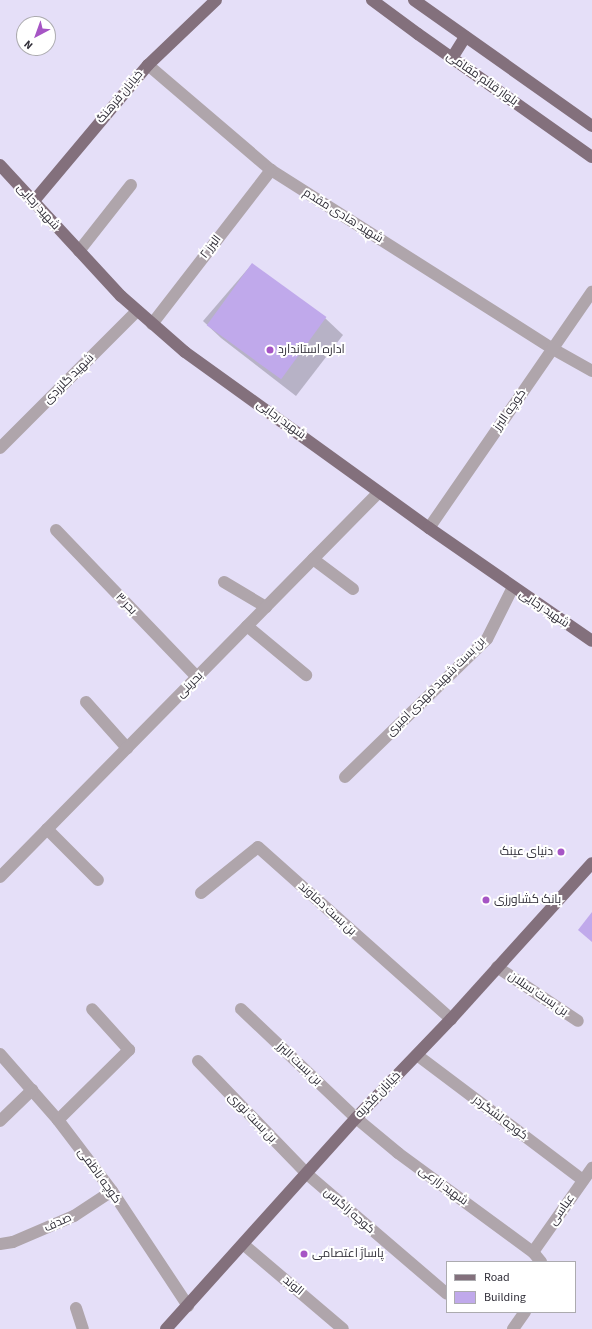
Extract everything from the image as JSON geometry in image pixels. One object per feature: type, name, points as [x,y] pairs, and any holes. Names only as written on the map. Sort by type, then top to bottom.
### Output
[{"type":"main road","name":"خیابان فرهنگ","points":[[33,202],[148,65],[216,0]]},
{"type":"main road","name":"بلوار قائم مقامی","points":[[372,0],[592,157]]},
{"type":"main road","name":"بلوار قائم مقامی","points":[[414,0],[592,126]]},
{"type":"main road","points":[[452,58],[465,37]]},
{"type":"main road","name":"شهید رجایی","points":[[0,165],[33,202],[137,311],[185,352],[429,528],[592,641]]},
{"type":"main road","name":"خیابان فخریه","points":[[166,1329],[356,1118],[451,1019],[592,863]]},
{"type":"street","name":"شهید هادی مقدم","points":[[148,65],[271,170],[553,349],[592,371]]},
{"type":"street","name":"البرز ۲","points":[[152,324],[271,170]]},
{"type":"street","points":[[79,251],[131,185]]},
{"type":"street","name":"کوچه البرز","points":[[429,528],[592,292]]},
{"type":"street","name":"شهید گلزردی","points":[[0,448],[4,435],[137,311]]},
{"type":"street","name":"بحرینی","points":[[0,877],[379,492]]},
{"type":"street","name":"بحر ۳","points":[[56,530],[197,677]]},
{"type":"street","points":[[313,559],[354,589]]},
{"type":"street","points":[[224,582],[266,607]]},
{"type":"street","name":"بن بست شهید مهدی امیری","points":[[345,777],[487,639],[513,587]]},
{"type":"street","points":[[247,626],[306,675]]},
{"type":"street","points":[[86,702],[127,748]]},
{"type":"street","points":[[47,830],[98,880]]},
{"type":"street","name":"بن بست دماوند","points":[[201,893],[258,847],[451,1019]]},
{"type":"street","name":"بن بست سبلان","points":[[497,967],[578,1021]]},
{"type":"street","points":[[58,1120],[129,1050],[92,1009]]},
{"type":"street","name":"بن بست البرز","points":[[242,1010],[356,1118]]},
{"type":"street","name":"کوچه ناظمی","points":[[0,1054],[58,1120],[112,1191],[188,1306]]},
{"type":"street","name":"کوچه لشگردر","points":[[417,1055],[583,1180]]},
{"type":"street","name":"بن بست نوری","points":[[198,1061],[307,1174]]},
{"type":"street","points":[[0,1121],[32,1090]]},
{"type":"street","name":"شهید زارعی","points":[[356,1118],[398,1153],[533,1252],[540,1261]]},
{"type":"street","name":"عباسی","points":[[533,1252],[592,1168]]},
{"type":"street","name":"کوچه زاگرس","points":[[307,1174],[446,1293]]},
{"type":"street","name":"صدف","points":[[0,1244],[12,1242],[74,1216],[112,1191]]},
{"type":"street","name":"الوند","points":[[243,1244],[343,1329]]},
{"type":"street","points":[[76,1308],[83,1329]]},
{"type":"street","points":[[513,1329],[524,1313]]},
{"type":"building","name":"اداره استاندارد","points":[[252,263],[326,317],[281,379],[207,325]]},
{"type":"building","points":[[592,912],[592,942],[578,930]]},
{"type":"place","name":"اداره استاندارد","points":[[270,350]]},
{"type":"place","name":"دنیای عینک","points":[[561,852]]},
{"type":"place","name":"بانک کشاورزی","points":[[486,900]]},
{"type":"place","name":"پاساژ اعتصامی","points":[[304,1254]]}]
